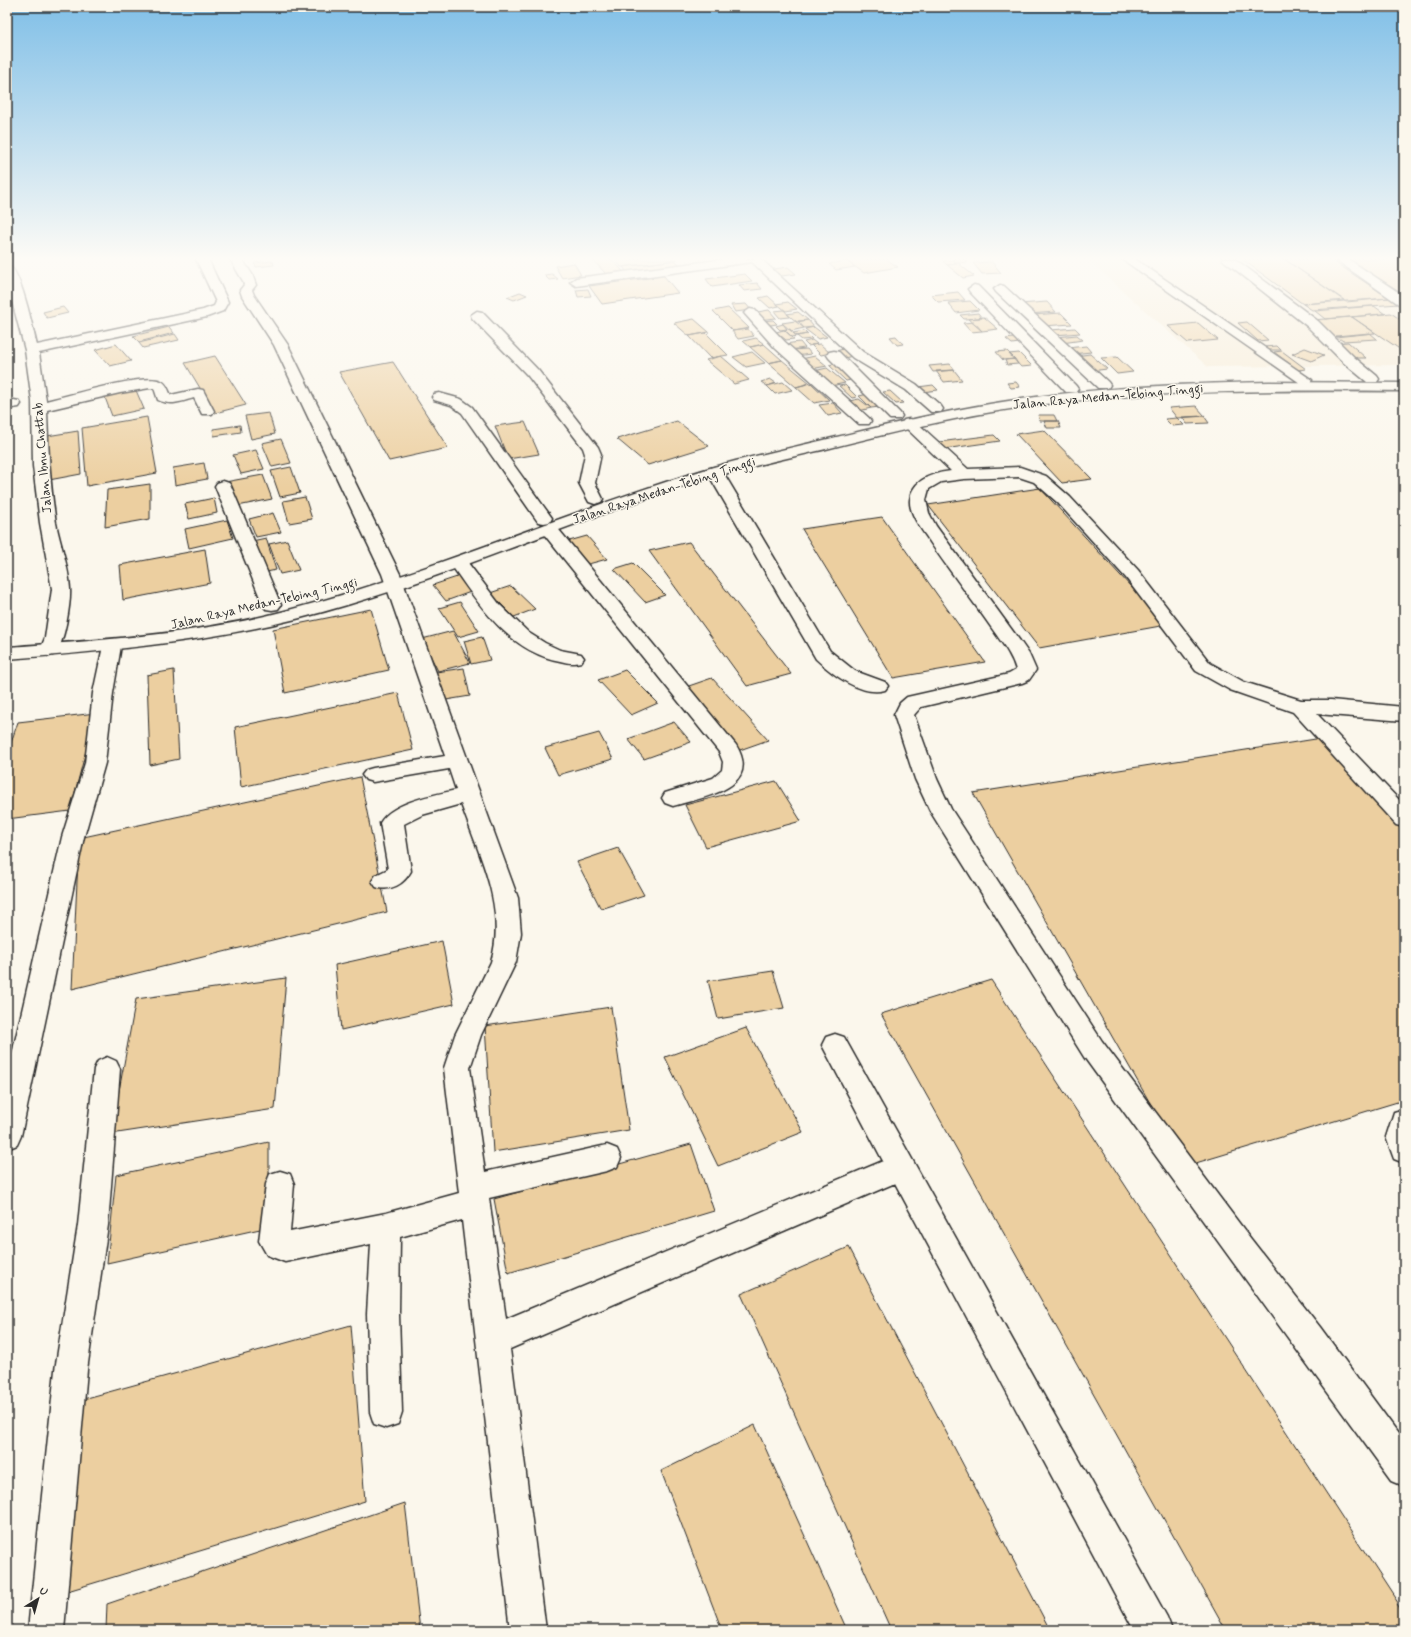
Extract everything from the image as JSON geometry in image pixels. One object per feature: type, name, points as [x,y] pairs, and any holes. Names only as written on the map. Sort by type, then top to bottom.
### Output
[{"type":"main road","name":"Jalan Ibnu Chattab","points":[[28,335],[32,350],[39,407],[41,466],[48,523],[61,589],[52,644]]},
{"type":"main road","points":[[32,350],[99,335]]},
{"type":"main road","points":[[275,335],[281,345],[393,579],[506,898],[510,918],[509,938],[505,958],[496,983],[466,1040],[457,1068],[475,1196],[528,1630]]},
{"type":"main road","points":[[497,335],[533,373],[590,447],[593,454],[587,483],[595,499]]},
{"type":"main road","points":[[772,335],[806,367],[831,393],[864,421]]},
{"type":"main road","points":[[837,335],[858,355],[911,387],[936,409]]},
{"type":"main road","points":[[1017,335],[1071,389]]},
{"type":"main road","points":[[1050,335],[1103,385]]},
{"type":"main road","points":[[1223,335],[1263,364],[1281,380]]},
{"type":"main road","points":[[1240,335],[1305,380]]},
{"type":"main road","points":[[1324,335],[1349,360],[1372,379]]},
{"type":"main road","points":[[834,355],[902,419],[964,474]]},
{"type":"main road","name":"Jalan Raya Medan-Tebing Tinggi","points":[[7,641],[112,646],[165,640],[281,618],[393,579],[438,558],[546,523],[715,472],[936,409],[1103,385],[1281,380],[1404,379]]},
{"type":"main road","points":[[39,407],[127,387],[158,384],[161,387],[163,397],[170,400],[196,388],[207,411]]},
{"type":"main road","name":"Jalan Raya Medan-Tebing Tinggi","points":[[7,653],[52,644],[194,622],[393,579],[459,563],[595,499],[778,441],[864,421],[902,419],[957,413],[1045,400],[1119,393],[1202,388],[1404,387]]},
{"type":"main road","points":[[439,397],[456,402],[466,410],[546,523],[729,750],[733,762],[732,773],[721,783],[673,798]]},
{"type":"main road","points":[[715,472],[823,655],[840,671],[857,681],[878,686]]},
{"type":"main road","points":[[1404,714],[1331,707],[1300,707],[1231,684],[1215,676],[1203,666],[1132,574],[1064,500],[1040,479],[1020,472],[939,476],[929,482],[921,490],[918,501],[925,521],[943,549],[1023,659],[1026,670],[1022,676],[1015,679],[914,702],[907,708],[904,715],[926,779],[941,811],[1093,1049],[1240,1249],[1309,1338],[1404,1469]]},
{"type":"main road","points":[[223,486],[272,605]]},
{"type":"main road","points":[[459,563],[486,602],[518,632],[546,652],[560,657],[574,658]]},
{"type":"main road","points":[[7,1136],[73,837],[95,763],[103,693],[112,646]]},
{"type":"main road","points":[[1300,707],[1327,738],[1404,819]]},
{"type":"main road","points":[[373,775],[458,761]]},
{"type":"main road","points":[[384,881],[395,877],[400,871],[391,824],[394,819],[404,813],[468,794]]},
{"type":"main road","points":[[835,1045],[1154,1630]]},
{"type":"main road","points":[[46,1630],[70,1370],[93,1225],[107,1069]]},
{"type":"main road","points":[[1404,1121],[1400,1137],[1404,1150]]},
{"type":"main road","points":[[280,1184],[274,1241],[278,1245],[285,1247],[386,1227],[475,1196],[607,1158]]},
{"type":"main road","points":[[493,1340],[901,1167]]},
{"type":"main road","points":[[386,1227],[383,1314],[386,1412]]},
{"type":"shaded area","points":[[1173,335],[1404,335],[1404,365],[1208,367]]},
{"type":"building","points":[[135,335],[165,335],[139,342],[133,336]]},
{"type":"building","points":[[169,335],[176,335],[179,340],[143,348],[139,343]]},
{"type":"building","points":[[708,335],[728,355],[710,358],[689,336]]},
{"type":"building","points":[[735,335],[754,336],[738,339]]},
{"type":"building","points":[[780,335],[790,335],[794,339],[786,340]]},
{"type":"building","points":[[808,335],[812,339],[802,340],[797,336]]},
{"type":"building","points":[[813,335],[825,335],[827,337],[818,339]]},
{"type":"building","points":[[1077,335],[1083,340],[1062,343],[1056,337]]},
{"type":"building","points":[[1179,335],[1213,335],[1218,340],[1188,343]]},
{"type":"building","points":[[1252,335],[1263,335],[1268,340],[1258,341]]},
{"type":"building","points":[[1332,335],[1350,335],[1334,337]]},
{"type":"building","points":[[1373,335],[1377,339],[1343,341],[1336,336]]},
{"type":"building","points":[[1379,335],[1404,335],[1404,352]]},
{"type":"building","points":[[896,336],[903,344],[897,345],[890,337]]},
{"type":"building","points":[[756,338],[764,344],[750,347],[743,341]]},
{"type":"building","points":[[1013,338],[1019,343],[1012,344],[1006,339]]},
{"type":"building","points":[[812,340],[817,344],[808,346],[804,342]]},
{"type":"building","points":[[800,342],[805,348],[789,350],[784,344]]},
{"type":"building","points":[[1348,342],[1366,358],[1351,358],[1334,343]]},
{"type":"building","points":[[116,344],[131,361],[110,366],[95,350]]},
{"type":"building","points":[[764,344],[782,360],[768,363],[750,347]]},
{"type":"building","points":[[820,344],[830,353],[821,355],[811,345]]},
{"type":"building","points":[[1086,346],[1091,352],[1072,354],[1067,348]]},
{"type":"building","points":[[1277,346],[1281,350],[1268,350],[1264,347]]},
{"type":"building","points":[[1305,348],[1324,355],[1311,361],[1292,354]]},
{"type":"building","points":[[807,349],[811,354],[796,356],[792,350]]},
{"type":"building","points":[[844,349],[853,356],[844,358],[835,351]]},
{"type":"building","points":[[1007,351],[1015,359],[1003,360],[996,352]]},
{"type":"building","points":[[1282,351],[1306,369],[1298,370],[1274,352]]},
{"type":"building","points":[[752,352],[765,363],[746,367],[733,357]]},
{"type":"building","points":[[1019,353],[1032,366],[1021,367],[1009,354]]},
{"type":"building","points":[[1090,354],[1107,369],[1091,371],[1075,356]]},
{"type":"building","points":[[215,356],[246,405],[215,413],[185,363]]},
{"type":"building","points":[[721,356],[749,380],[734,384],[706,360]]},
{"type":"building","points":[[815,356],[827,366],[811,369],[801,359]]},
{"type":"building","points":[[1117,357],[1133,372],[1117,374],[1101,358]]},
{"type":"building","points":[[1015,359],[1018,364],[1007,365],[1005,360]]},
{"type":"building","points":[[782,360],[810,383],[796,387],[768,363]]},
{"type":"building","points":[[393,362],[448,448],[389,461],[339,372]]},
{"type":"building","points":[[837,363],[855,379],[846,381],[829,365]]},
{"type":"building","points":[[950,364],[955,370],[933,372],[929,366]]},
{"type":"building","points":[[827,368],[845,383],[831,386],[814,371]]},
{"type":"building","points":[[954,370],[962,380],[944,382],[936,371]]},
{"type":"building","points":[[770,379],[776,383],[767,386],[761,382]]},
{"type":"building","points":[[783,382],[792,390],[775,394],[767,386]]},
{"type":"building","points":[[1016,382],[1020,387],[1011,388],[1007,383]]},
{"type":"building","points":[[811,383],[829,400],[814,403],[796,387]]},
{"type":"building","points":[[845,385],[857,397],[852,398],[839,386]]},
{"type":"building","points":[[933,385],[938,390],[922,392],[918,387]]},
{"type":"building","points":[[135,388],[144,409],[112,416],[104,395]]},
{"type":"building","points":[[890,391],[903,403],[896,404],[883,392]]},
{"type":"building","points":[[868,394],[880,407],[871,408],[859,396]]},
{"type":"building","points":[[859,399],[871,408],[855,412],[844,402]]},
{"type":"building","points":[[833,403],[842,413],[828,416],[819,405]]},
{"type":"building","points":[[1196,406],[1205,416],[1177,418],[1169,408]]},
{"type":"building","points":[[269,413],[275,434],[251,439],[245,416]]},
{"type":"building","points":[[1038,415],[1054,415],[1057,421],[1040,421]]},
{"type":"building","points":[[1204,416],[1209,423],[1187,424],[1182,417]]},
{"type":"building","points":[[147,417],[157,473],[87,486],[82,428]]},
{"type":"building","points":[[1177,418],[1184,425],[1172,426],[1165,419]]},
{"type":"building","points":[[677,421],[709,446],[648,465],[617,439]]},
{"type":"building","points":[[1044,421],[1058,421],[1061,428],[1047,428]]},
{"type":"building","points":[[525,422],[539,454],[508,459],[495,426]]},
{"type":"building","points":[[240,425],[241,432],[214,436],[213,429]]},
{"type":"building","points":[[1044,430],[1092,479],[1062,483],[1016,434]]},
{"type":"building","points":[[78,431],[81,474],[49,480],[47,436]]},
{"type":"building","points":[[994,435],[1000,441],[944,449],[939,442]]},
{"type":"building","points":[[281,439],[291,463],[272,467],[262,443]]},
{"type":"building","points":[[256,450],[264,469],[241,474],[233,455]]},
{"type":"building","points":[[204,463],[207,479],[175,485],[173,468]]},
{"type":"building","points":[[291,467],[300,493],[280,497],[271,471]]},
{"type":"building","points":[[263,475],[272,499],[233,507],[225,482]]},
{"type":"building","points":[[150,484],[150,519],[105,527],[107,490]]},
{"type":"building","points":[[1040,488],[1166,625],[1039,648],[928,505]]},
{"type":"building","points":[[305,497],[312,519],[289,523],[283,501]]},
{"type":"building","points":[[214,498],[217,513],[189,519],[185,504]]},
{"type":"building","points":[[273,513],[281,532],[256,537],[249,519]]},
{"type":"building","points":[[882,517],[985,662],[893,678],[802,529]]},
{"type":"building","points":[[227,520],[233,538],[189,548],[185,529]]},
{"type":"building","points":[[587,536],[607,559],[581,566],[562,543]]},
{"type":"building","points":[[266,538],[276,570],[262,573],[252,541]]},
{"type":"building","points":[[287,540],[299,570],[280,574],[269,544]]},
{"type":"building","points":[[689,542],[791,674],[747,686],[649,551]]},
{"type":"building","points":[[205,549],[210,583],[123,600],[120,565]]},
{"type":"building","points":[[633,563],[665,595],[645,602],[614,569]]},
{"type":"building","points":[[463,575],[476,590],[446,601],[433,585]]},
{"type":"building","points":[[511,586],[535,609],[514,617],[490,593]]},
{"type":"building","points":[[460,602],[479,631],[458,637],[439,608]]},
{"type":"building","points":[[371,609],[389,670],[285,693],[273,629]]},
{"type":"building","points":[[453,631],[470,663],[438,671],[422,639]]},
{"type":"building","points":[[482,637],[490,660],[471,664],[464,641]]},
{"type":"building","points":[[464,668],[470,696],[440,701],[436,672]]},
{"type":"building","points":[[174,670],[179,759],[150,765],[147,675]]},
{"type":"building","points":[[625,670],[658,703],[631,715],[598,680]]},
{"type":"building","points":[[712,678],[768,740],[737,751],[683,688]]},
{"type":"building","points":[[398,693],[413,750],[241,787],[235,727]]},
{"type":"building","points":[[96,713],[70,811],[7,819],[7,754],[18,722]]},
{"type":"building","points":[[674,722],[691,742],[644,759],[628,739]]},
{"type":"building","points":[[599,733],[613,759],[558,775],[545,748]]},
{"type":"building","points":[[1322,738],[1404,832],[1404,1100],[1186,1166],[973,793]]},
{"type":"building","points":[[360,777],[387,912],[72,989],[79,838]]},
{"type":"building","points":[[776,781],[801,821],[706,847],[685,805]]},
{"type":"building","points":[[618,848],[644,895],[601,909],[577,862]]},
{"type":"building","points":[[442,941],[454,1004],[341,1030],[335,965]]},
{"type":"building","points":[[773,971],[784,1008],[718,1019],[708,981]]},
{"type":"building","points":[[286,978],[275,1109],[111,1134],[136,999]]},
{"type":"building","points":[[991,980],[1404,1612],[1404,1630],[1226,1630],[881,1014]]},
{"type":"building","points":[[611,1007],[629,1130],[493,1152],[485,1026]]},
{"type":"building","points":[[746,1028],[803,1132],[718,1166],[665,1057]]},
{"type":"building","points":[[269,1142],[269,1227],[107,1263],[116,1175]]},
{"type":"building","points":[[691,1144],[714,1211],[508,1273],[494,1199]]},
{"type":"building","points":[[849,1247],[1050,1630],[891,1630],[741,1294]]},
{"type":"building","points":[[351,1325],[365,1501],[61,1593],[76,1401]]},
{"type":"building","points":[[755,1425],[847,1630],[722,1630],[661,1471]]},
{"type":"building","points":[[405,1503],[420,1630],[106,1630],[107,1604]]}]
